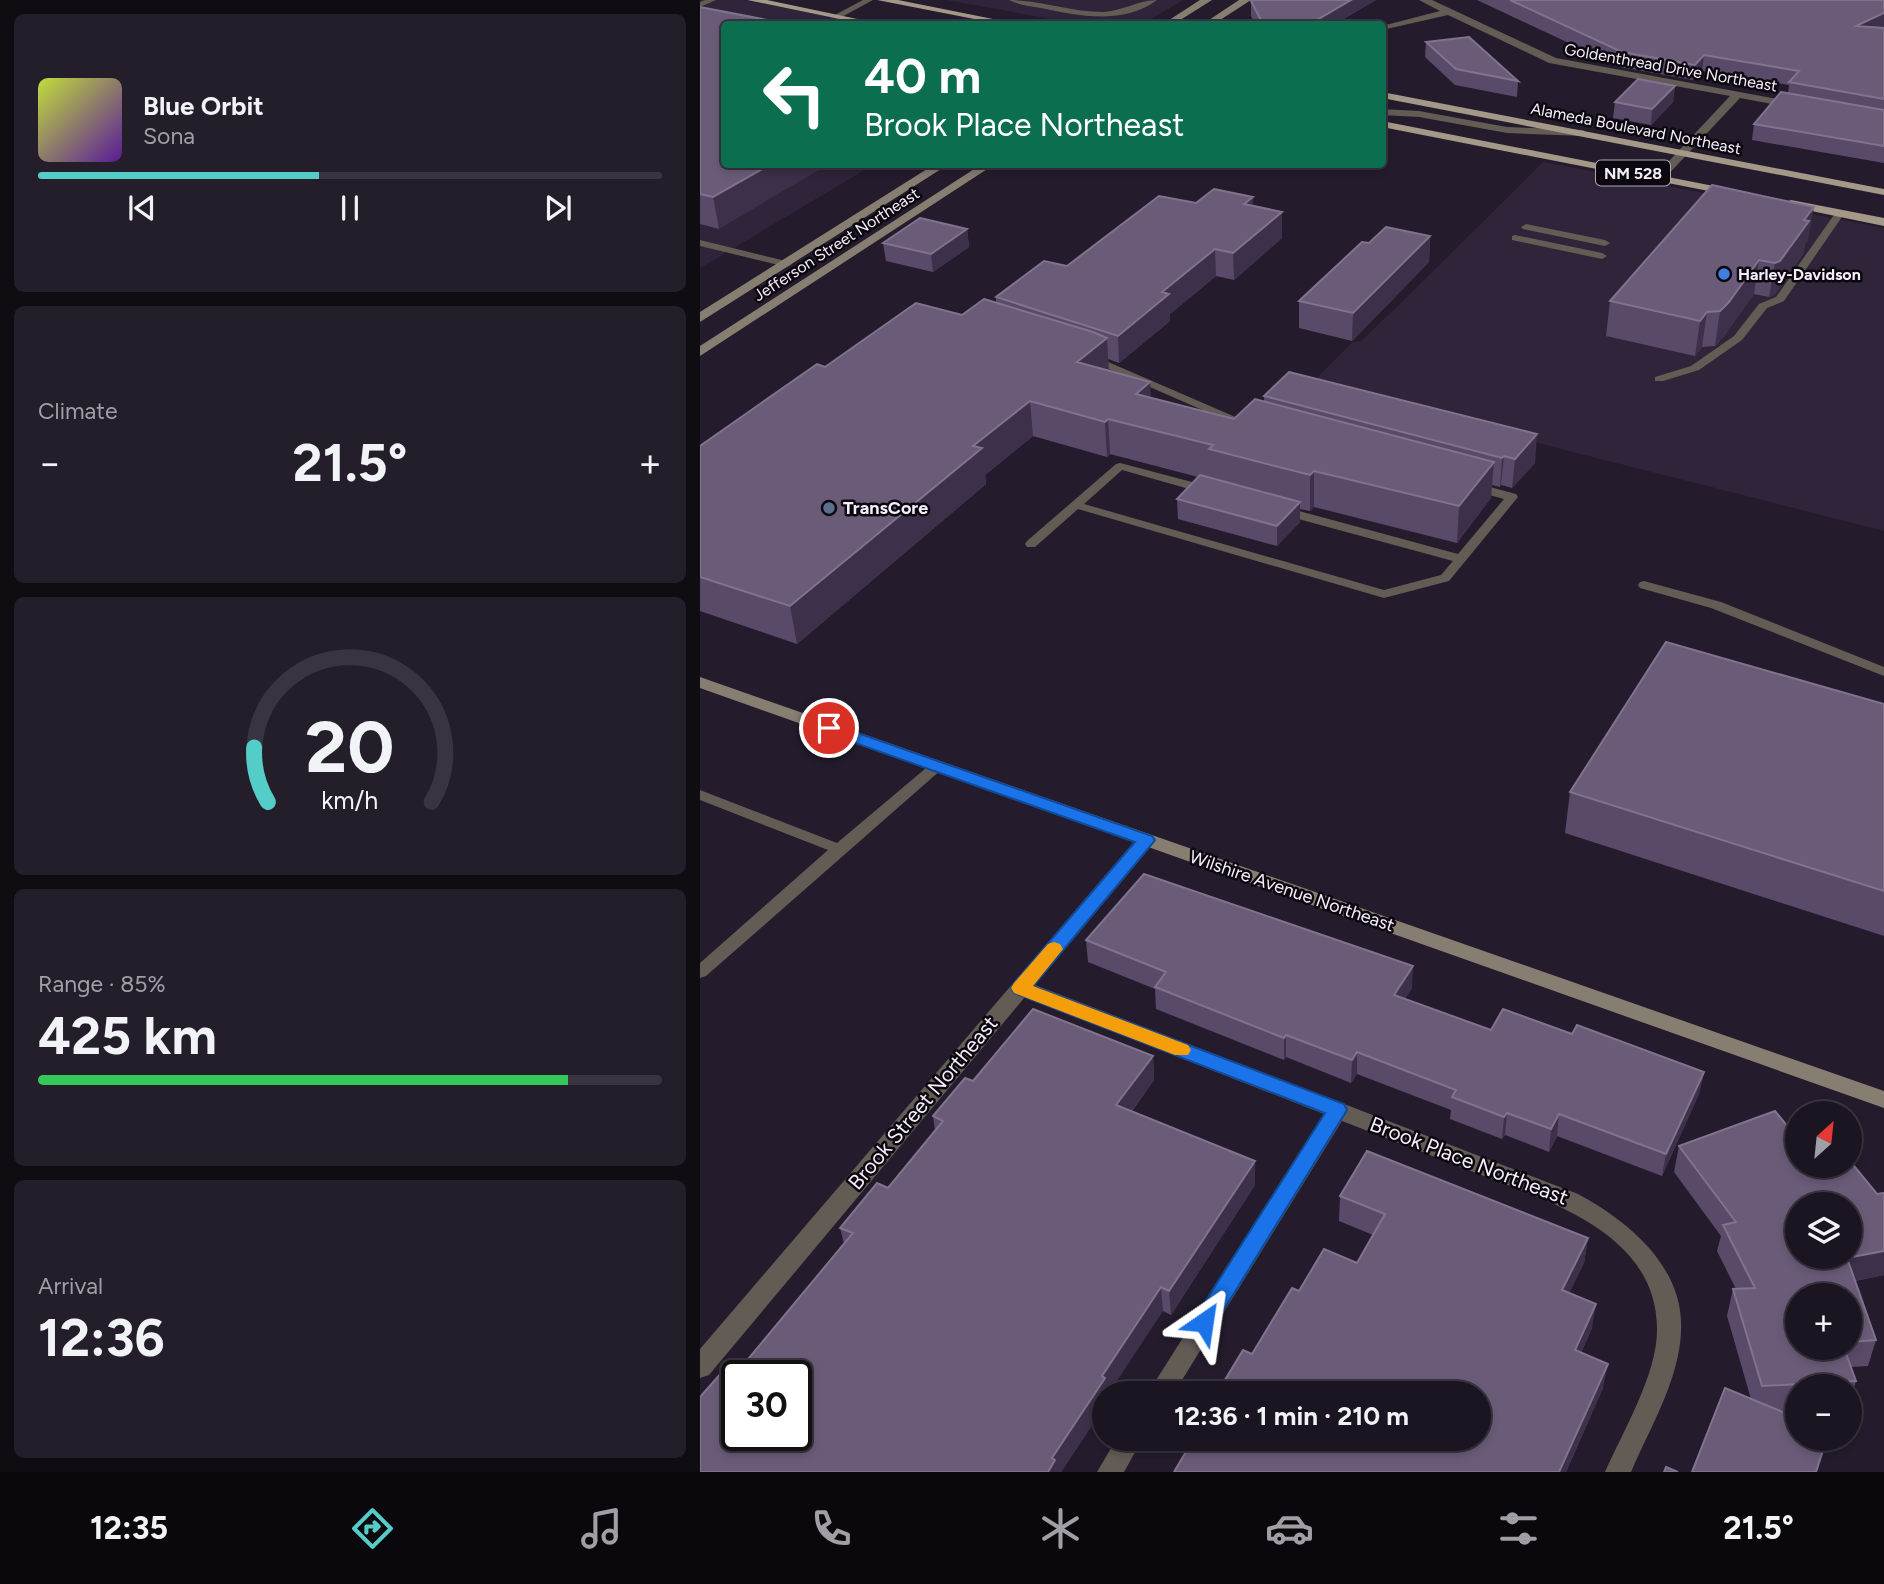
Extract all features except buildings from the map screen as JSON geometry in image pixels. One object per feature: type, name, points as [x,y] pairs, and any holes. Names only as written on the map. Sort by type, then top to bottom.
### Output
[{"type":"main road","points":[[752,0],[861,21]]},
{"type":"main road","points":[[882,0],[997,21]]},
{"type":"main road","name":"Alameda Boulevard Northeast","points":[[1386,96],[1884,192]]},
{"type":"main road","name":"NM 528","points":[[1386,125],[1737,194]]},
{"type":"main road","points":[[1775,201],[1884,222]]},
{"type":"street","points":[[1173,21],[1207,0]]},
{"type":"street","points":[[1213,21],[1246,0]]},
{"type":"street","name":"Goldenthread Drive Northeast","points":[[1424,0],[1553,61],[1802,106]]},
{"type":"street","points":[[1386,28],[1449,12]]},
{"type":"street","points":[[1659,178],[1737,95]]},
{"type":"street","name":"Jefferson Street Northeast","points":[[700,318],[938,168]]},
{"type":"street","name":"Jefferson Street Northeast","points":[[700,352],[984,168]]},
{"type":"street","name":"Wilshire Avenue Northeast","points":[[700,682],[1884,1100]]},
{"type":"street","name":"Brook Street Northeast","points":[[700,1367],[1146,840]]},
{"type":"street","name":"Brook Place Northeast","points":[[1021,988],[1570,1200],[1598,1213],[1623,1231],[1643,1253],[1657,1279],[1666,1304],[1669,1329],[1666,1355],[1618,1472]]},
{"type":"street","points":[[1168,1381],[1338,1110]]},
{"type":"street","points":[[1110,1472],[1123,1451]]},
{"type":"lane","points":[[700,5],[712,0]]},
{"type":"lane","points":[[835,16],[869,0]]},
{"type":"lane","points":[[1013,0],[1084,13],[1112,15],[1129,12],[1153,0]]},
{"type":"lane","points":[[1386,112],[1419,114],[1507,130],[1585,133]]},
{"type":"lane","points":[[1659,379],[1695,368],[1738,338],[1763,306],[1780,299],[1839,214]]},
{"type":"lane","points":[[1526,227],[1605,243]]},
{"type":"lane","points":[[1515,238],[1602,256]]},
{"type":"lane","points":[[700,243],[787,264]]},
{"type":"lane","points":[[1075,353],[1100,361],[1251,426]]},
{"type":"lane","points":[[1031,544],[1120,466],[1225,495]]},
{"type":"lane","points":[[1076,505],[1384,594],[1446,578],[1512,497],[1460,483]]},
{"type":"lane","points":[[1277,509],[1461,559]]},
{"type":"lane","points":[[1644,585],[1716,605],[1884,672]]},
{"type":"lane","points":[[700,972],[937,766]]},
{"type":"lane","points":[[700,795],[839,849]]},
{"type":"shaded area","points":[[700,0],[742,0],[853,21],[721,21],[721,168],[868,168],[700,268]]},
{"type":"shaded area","points":[[947,0],[1183,0],[1148,21],[1062,21]]},
{"type":"shaded area","points":[[1543,162],[1884,228],[1884,531],[1310,385],[1353,342],[1361,341],[1404,300]]},
{"type":"slow traffic","points":[[1054,949],[1021,988],[1181,1050]]},
{"type":"place","name":"Harley-Davidson","points":[[1724,274]]},
{"type":"place","name":"TransCore","points":[[829,508]]},
{"type":"route","points":[[829,728],[1146,840],[1021,988],[1338,1110],[1204,1322]]}]
